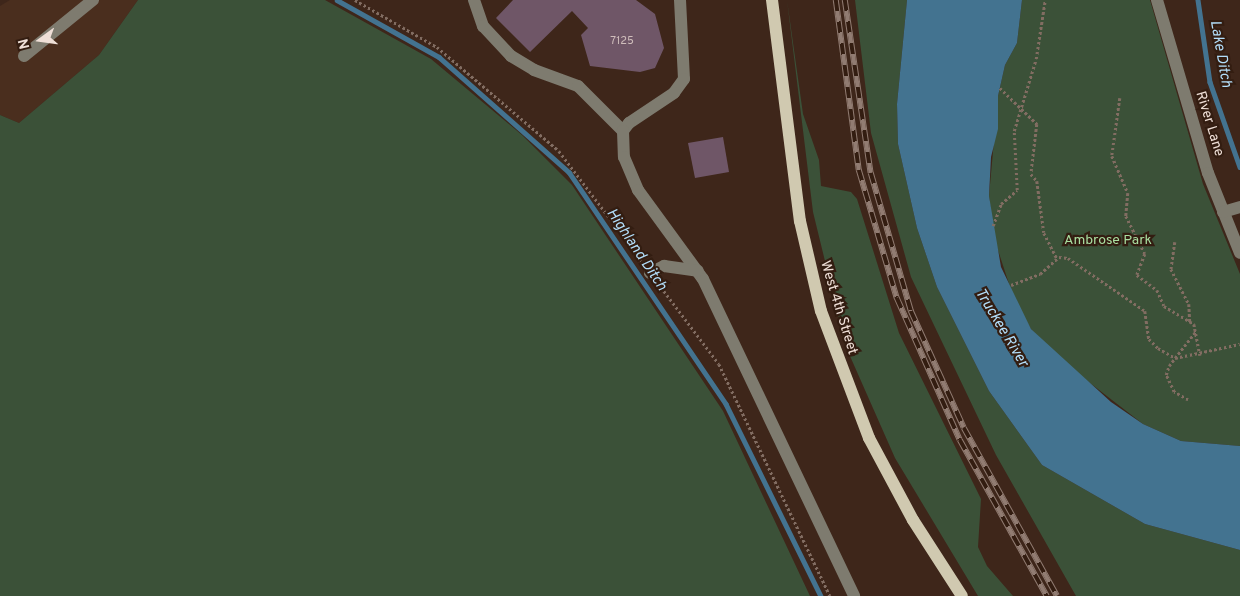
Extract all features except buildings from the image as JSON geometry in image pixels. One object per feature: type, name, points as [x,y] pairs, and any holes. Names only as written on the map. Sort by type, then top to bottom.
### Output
[{"type":"main road","name":"West 4th Street","points":[[772,0],[795,191],[820,311],[868,438],[913,520],[962,596]]},
{"type":"street","points":[[24,56],[93,0]]},
{"type":"street","points":[[474,0],[483,26],[511,56],[534,70],[578,86],[623,131],[624,157],[638,190],[698,271],[854,596]]},
{"type":"street","points":[[623,131],[637,116],[674,93],[684,79],[680,0]]},
{"type":"street","name":"River Lane","points":[[1157,0],[1223,212],[1240,253]]},
{"type":"street","points":[[1223,212],[1240,207]]},
{"type":"street","points":[[650,272],[664,266],[698,271]]},
{"type":"path","points":[[355,0],[437,47],[559,150],[578,170],[718,364],[830,596]]},
{"type":"path","points":[[993,226],[1001,204],[1017,190],[1014,131],[1022,110],[1045,0]]},
{"type":"path","points":[[1000,88],[1037,124],[1031,174],[1036,181],[1044,233],[1057,259]]},
{"type":"path","points":[[1120,98],[1112,156],[1128,193],[1126,216],[1145,254],[1137,276],[1157,290],[1164,306],[1190,323],[1196,331],[1200,355]]},
{"type":"path","points":[[1175,242],[1171,269],[1189,304],[1190,323]]},
{"type":"path","points":[[1011,285],[1040,274],[1057,259],[1075,261],[1081,270],[1145,311],[1150,339],[1175,358],[1200,355],[1240,344]]},
{"type":"path","points":[[1188,400],[1174,392],[1166,375],[1175,358],[1196,331]]},
{"type":"shaded area","points":[[10,0],[138,0],[99,55],[19,123],[0,115],[0,6]]},
{"type":"green space","points":[[138,0],[325,0],[431,59],[522,135],[572,185],[723,411],[810,596],[0,596],[0,115],[19,123],[99,55]]},
{"type":"green space","points":[[787,0],[803,114],[819,160],[821,186],[851,192],[857,199],[899,333],[981,499],[978,547],[987,566],[1013,596],[978,596],[895,458],[846,347],[813,212]]},
{"type":"green space","points":[[855,0],[907,0],[897,104],[898,144],[917,228],[937,287],[989,391],[1042,465],[1145,524],[1240,550],[1240,596],[1076,596],[996,455],[911,277],[871,133]]},
{"type":"green space","name":"Ambrose Park","points":[[1022,0],[1150,0],[1203,184],[1240,274],[1240,446],[1181,441],[1143,424],[1059,359],[1031,329],[1014,299],[994,238],[989,196],[998,96],[1005,65],[1017,43]]},
{"type":"water","name":"Truckee River","points":[[907,0],[1022,0],[1017,43],[1005,65],[998,96],[998,129],[991,157],[989,196],[1001,267],[1031,329],[1111,402],[1143,424],[1181,441],[1240,446],[1240,550],[1145,524],[1042,465],[989,391],[937,287],[917,228],[898,144],[897,104]]},
{"type":"waterway","name":"Highland Ditch","points":[[337,0],[439,57],[569,172],[726,404],[821,596]]},
{"type":"waterway","name":"Lake Ditch","points":[[1198,0],[1210,82],[1240,167]]},
{"type":"railway","points":[[836,0],[859,170],[897,298],[960,440],[1047,596]]},
{"type":"railway","points":[[845,0],[871,173],[911,311],[964,428],[1057,596]]}]
